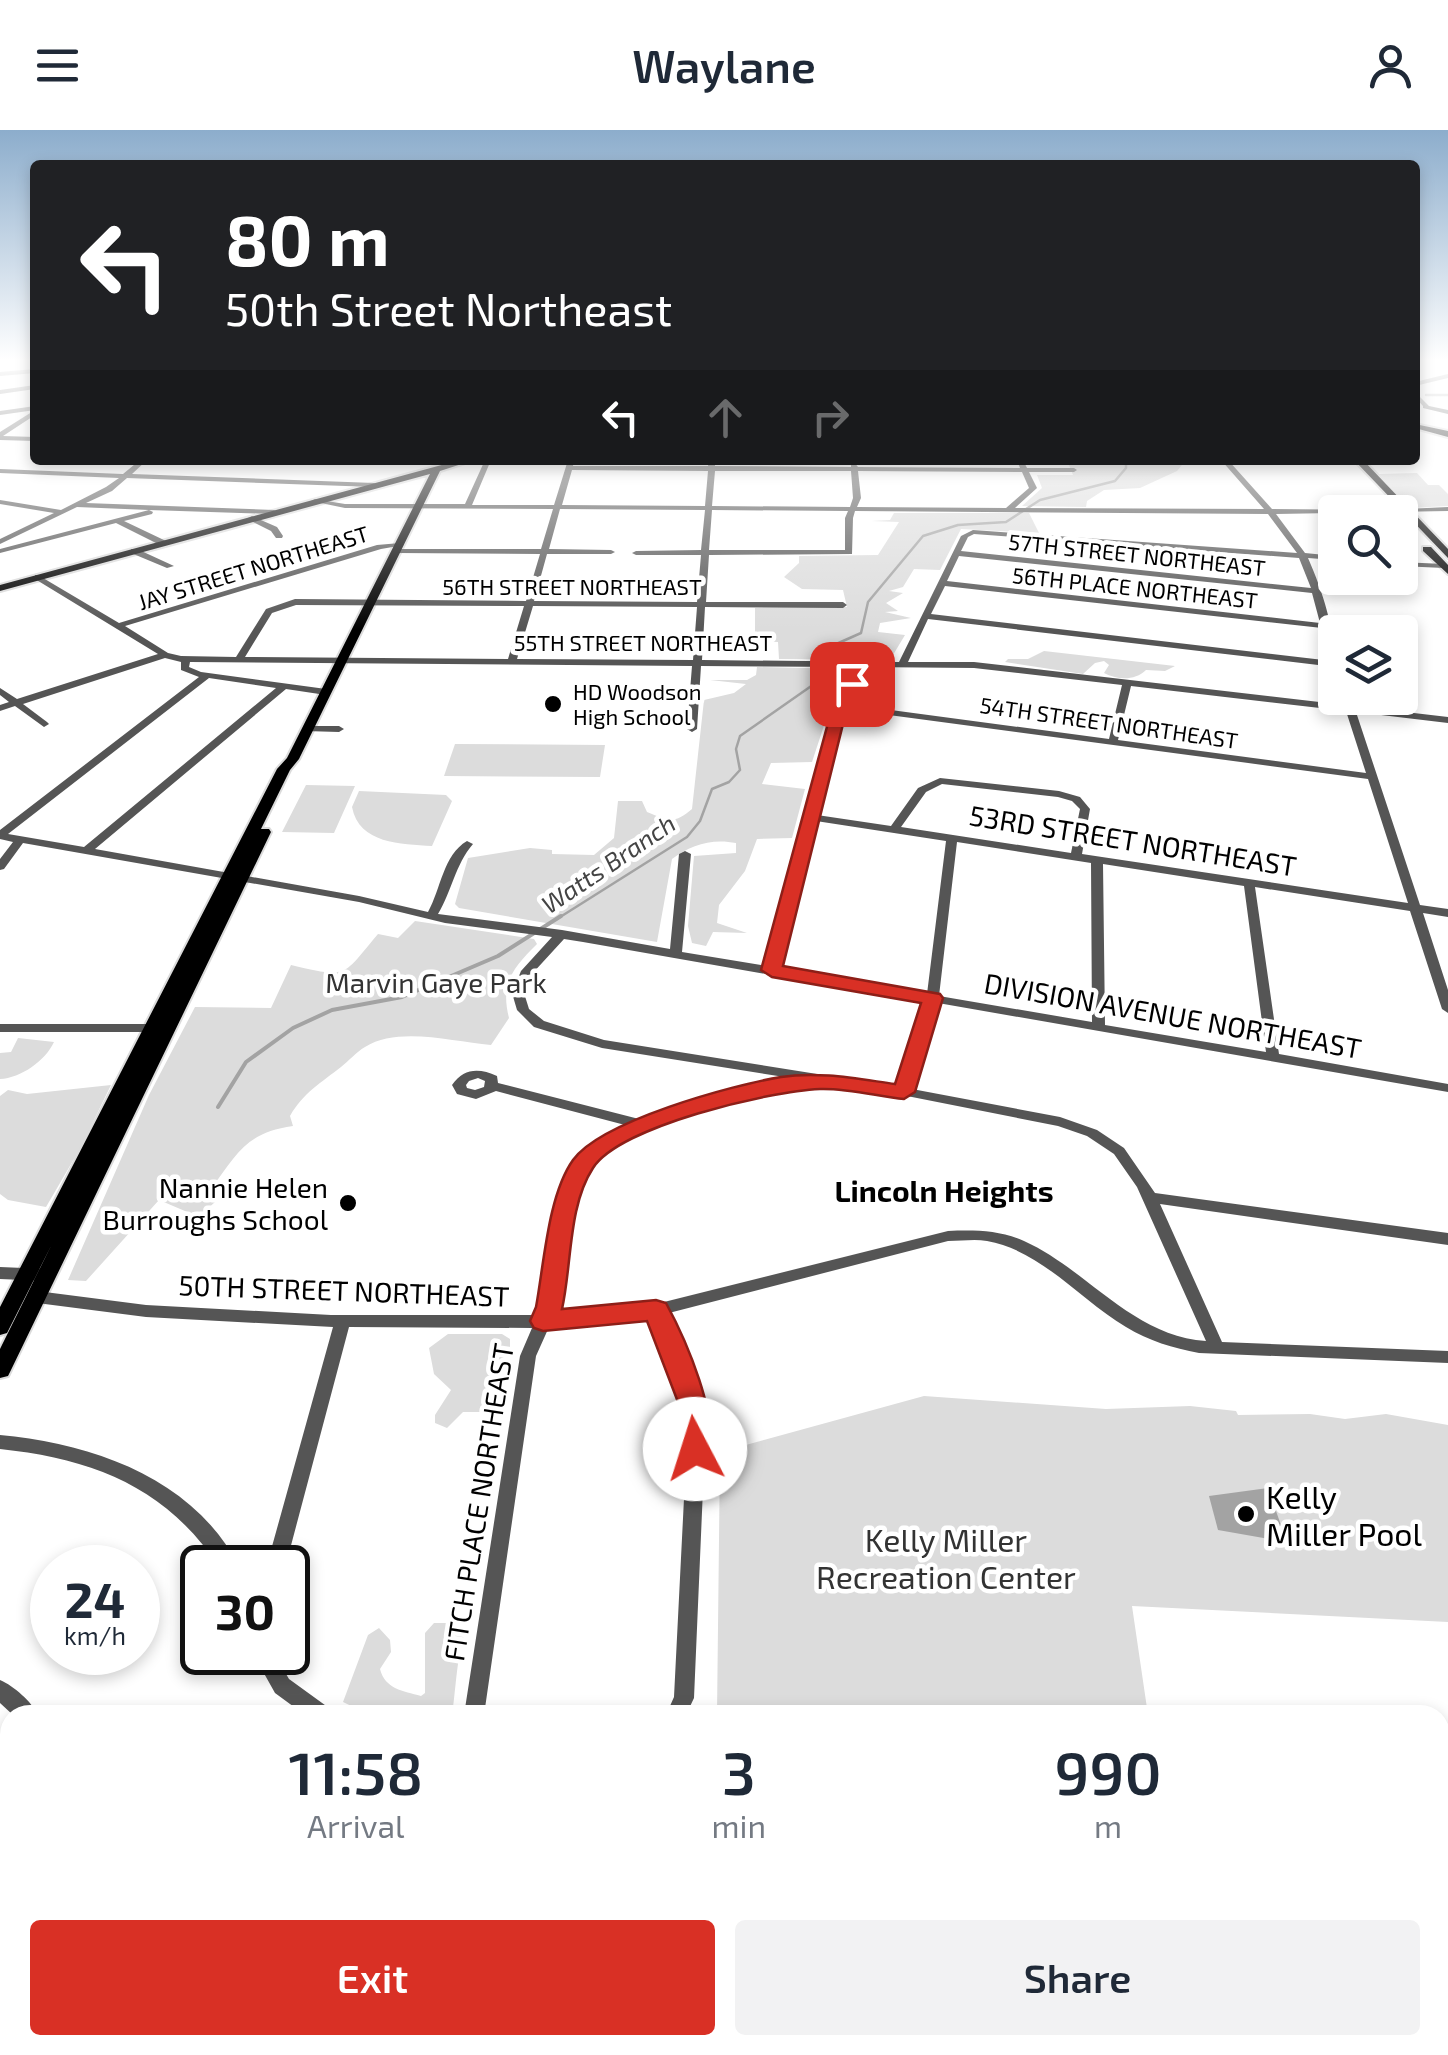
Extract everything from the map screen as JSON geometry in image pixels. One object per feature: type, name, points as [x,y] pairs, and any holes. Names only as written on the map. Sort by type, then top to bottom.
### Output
[{"type":"main road","points":[[0,588],[442,465]]},
{"type":"main road","points":[[435,467],[445,465]]},
{"type":"main road","points":[[1351,465],[1378,495]]},
{"type":"main road","points":[[1362,465],[1387,495]]},
{"type":"main road","points":[[160,1028],[185,996],[284,769],[293,759],[372,602],[435,467]]},
{"type":"main road","points":[[1418,526],[1442,543],[1447,564]]},
{"type":"main road","points":[[1418,532],[1447,564]]},
{"type":"main road","points":[[0,1326],[38,1274],[160,1028],[203,924],[235,877]]},
{"type":"main road","points":[[203,924],[204,937],[196,953],[204,956]]},
{"type":"main road","points":[[180,973],[186,975],[181,990],[185,996]]},
{"type":"main road","points":[[0,1370],[37,1297],[38,1274]]},
{"type":"street","points":[[0,542],[108,489],[138,465]]},
{"type":"street","points":[[468,506],[486,465]]},
{"type":"street","points":[[512,662],[570,465]]},
{"type":"street","points":[[692,729],[711,465]]},
{"type":"street","points":[[636,552],[851,551],[848,524],[857,498],[854,465],[1074,470]]},
{"type":"street","points":[[1012,510],[1033,488],[1022,465]]},
{"type":"street","points":[[1228,465],[1271,512],[1302,555],[1321,615]]},
{"type":"street","points":[[0,471],[374,485]]},
{"type":"street","points":[[315,501],[346,506],[1318,512]]},
{"type":"street","points":[[0,502],[59,512]]},
{"type":"street","points":[[75,505],[274,512]]},
{"type":"street","points":[[0,551],[164,508]]},
{"type":"street","points":[[1418,514],[1448,509]]},
{"type":"street","points":[[1036,510],[1051,537]]},
{"type":"street","points":[[252,518],[274,529],[279,536]]},
{"type":"street","points":[[118,521],[163,543]]},
{"type":"street","points":[[902,664],[965,536],[979,532],[1318,556]]},
{"type":"street","name":"JAY STREET NORTHEAST","points":[[117,626],[380,546],[398,548]]},
{"type":"street","points":[[398,548],[611,552]]},
{"type":"street","points":[[134,551],[170,566]]},
{"type":"street","name":"57TH STREET NORTHEAST","points":[[956,552],[1314,591]]},
{"type":"street","points":[[1418,564],[1447,564]]},
{"type":"street","name":"55TH STREET NORTHEAST","points":[[38,577],[165,656],[186,660],[987,666],[1318,707]]},
{"type":"street","name":"56TH PLACE NORTHEAST","points":[[941,583],[1318,625]]},
{"type":"street","name":"56TH STREET NORTHEAST","points":[[238,660],[270,609],[301,601],[843,605]]},
{"type":"street","points":[[924,616],[1318,660]]},
{"type":"street","points":[[0,708],[165,656]]},
{"type":"street","points":[[186,660],[184,668],[207,675],[326,692]]},
{"type":"street","points":[[772,970],[840,706],[862,664]]},
{"type":"street","points":[[0,836],[207,675]]},
{"type":"street","points":[[1113,742],[1127,684]]},
{"type":"street","points":[[86,851],[284,686]]},
{"type":"street","points":[[0,691],[44,724]]},
{"type":"street","name":"54TH STREET NORTHEAST","points":[[840,706],[1373,777]]},
{"type":"street","points":[[1353,715],[1448,1008]]},
{"type":"street","name":"55TH STREET NORTHEAST","points":[[1386,715],[1446,722]]},
{"type":"street","points":[[308,729],[339,729]]},
{"type":"street","points":[[894,829],[922,790],[940,781],[1059,794],[1076,799],[1086,809],[1076,857]]},
{"type":"street","name":"53RD STREET NORTHEAST","points":[[811,817],[1448,913]]},
{"type":"street","name":"DIVISION AVENUE NORTHEAST","points":[[0,836],[475,922],[558,933],[1448,1088]]},
{"type":"street","points":[[904,1092],[932,998],[952,838]]},
{"type":"street","points":[[0,867],[20,840]]},
{"type":"street","points":[[433,913],[456,856],[467,844]]},
{"type":"street","points":[[676,954],[684,854]]},
{"type":"street","points":[[1097,860],[1100,1027]]},
{"type":"street","points":[[1248,882],[1274,1058]]},
{"type":"street","points":[[558,933],[519,989],[524,1010],[548,1028],[632,1051],[904,1092],[1086,1130],[1122,1155],[1149,1197],[1218,1348]]},
{"type":"street","points":[[0,1028],[160,1028]]},
{"type":"street","name":"FITCH PLACE NORTHEAST","points":[[476,1705],[528,1356],[543,1321],[576,1175],[601,1144],[640,1124],[766,1087],[841,1083]]},
{"type":"street","points":[[493,1086],[640,1124]]},
{"type":"street","points":[[1149,1197],[1448,1239]]},
{"type":"street","name":"50TH STREET NORTHEAST","points":[[37,1297],[146,1311],[343,1321],[543,1321],[656,1310],[948,1236],[974,1234],[1002,1237],[1031,1250],[1114,1314],[1147,1334],[1185,1346],[1448,1357]]},
{"type":"street","points":[[0,1274],[38,1274]]},
{"type":"street","points":[[656,1310],[696,1419],[681,1705]]},
{"type":"street","points":[[281,1545],[343,1321]]},
{"type":"street","points":[[0,1442],[83,1455],[146,1482],[197,1522],[214,1545]]},
{"type":"street","points":[[276,1675],[282,1686],[308,1705]]},
{"type":"green space","points":[[1069,465],[1182,465],[1140,488],[1104,490],[1087,501],[1086,507],[1022,506],[1042,488],[1037,475],[1073,475]]},
{"type":"green space","points":[[1417,473],[1428,485],[1439,485],[1448,494],[1448,506],[1418,508],[1418,495],[1399,495],[1379,474]]},
{"type":"green space","points":[[894,513],[1029,513],[1039,533],[961,529],[940,570],[914,569],[903,587],[889,591],[903,593],[886,603],[898,611],[885,612],[911,618],[880,623],[878,632],[905,635],[890,660],[779,659],[778,642],[755,641],[755,608],[847,607],[843,590],[802,589],[784,577],[799,563],[799,556],[878,555],[899,522],[871,521],[890,520]]},
{"type":"green space","points":[[1044,651],[1175,666],[1165,671],[1146,670],[1126,678],[1104,673],[1109,665],[1104,661],[1095,663],[1083,674],[1005,662],[1028,659]]},
{"type":"green space","name":"Marvin Gaye Park","points":[[757,667],[848,669],[835,692],[812,762],[771,763],[762,784],[805,789],[792,838],[757,839],[745,871],[719,905],[717,923],[747,933],[713,932],[706,946],[692,943],[688,926],[694,856],[736,853],[736,843],[718,841],[686,850],[672,859],[657,942],[459,908],[455,904],[468,858],[530,848],[552,850],[552,854],[594,855],[614,838],[618,801],[642,801],[647,812],[666,819],[686,814],[692,809],[704,700],[734,693],[746,684],[710,680],[747,680],[756,675]]},
{"type":"green space","points":[[455,744],[605,745],[600,777],[444,776]]},
{"type":"green space","points":[[306,785],[355,786],[334,833],[282,832]]},
{"type":"green space","points":[[359,791],[446,795],[452,801],[432,846],[407,844],[383,840],[363,828],[352,807]]},
{"type":"green space","name":"Marvin Gaye Park","points":[[415,921],[534,939],[537,944],[511,977],[506,995],[509,1018],[491,1045],[410,1036],[365,1047],[301,1101],[290,1116],[293,1126],[264,1134],[236,1155],[210,1190],[215,1202],[203,1213],[192,1214],[159,1200],[86,1281],[68,1280],[149,1095],[195,1007],[271,1008],[291,965],[324,972],[343,970],[358,959],[378,934],[398,938]]},
{"type":"green space","points":[[18,1038],[54,1042],[32,1067],[0,1079],[0,1053],[11,1052]]},
{"type":"green space","points":[[111,1085],[46,1207],[8,1200],[0,1194],[0,1096],[8,1090],[27,1094]]},
{"type":"green space","points":[[448,1334],[502,1334],[510,1339],[510,1353],[498,1361],[507,1370],[501,1412],[463,1412],[447,1428],[435,1423],[435,1415],[451,1390],[434,1374],[429,1348]]},
{"type":"green space","name":"Kelly Miller Recreation Center","points":[[924,1396],[1106,1409],[1190,1406],[1236,1411],[1238,1415],[1310,1414],[1345,1419],[1386,1414],[1448,1425],[1448,1622],[1132,1606],[1147,1705],[717,1705],[720,1452]]},
{"type":"green space","points":[[434,1623],[466,1623],[453,1705],[343,1702],[368,1635],[379,1628],[390,1640],[391,1652],[380,1669],[382,1676],[396,1688],[421,1696],[425,1693],[425,1633]]},
{"type":"shaded area","name":"Kelly Miller Pool","points":[[1268,1488],[1283,1531],[1281,1541],[1218,1530],[1209,1496]]},
{"type":"waterway","name":"Watts Branch","points":[[557,919],[687,837],[700,821],[712,789],[729,782],[740,770],[736,749],[740,736],[827,675],[830,667],[825,655],[834,645],[861,633],[868,602],[923,536],[958,525],[1006,522],[1040,500],[1115,481],[1126,465]]},
{"type":"waterway","name":"Watts Branch","points":[[218,1107],[246,1062],[293,1028],[332,1010],[402,997],[498,956],[561,916]]},
{"type":"place","name":"HD Woodson High School","points":[[553,704]]},
{"type":"place","name":"Nannie Helen Burroughs School","points":[[348,1203]]},
{"type":"place","name":"Kelly Miller Pool","points":[[1246,1514]]},
{"type":"district","name":"Lincoln Heights","points":[[944,1190]]},
{"type":"route","points":[[695,1449],[695,1410],[656,1310],[543,1321],[576,1175],[594,1150],[608,1139],[640,1124],[782,1084],[826,1082],[904,1092],[932,998],[772,970],[838,712],[852,684]]}]
